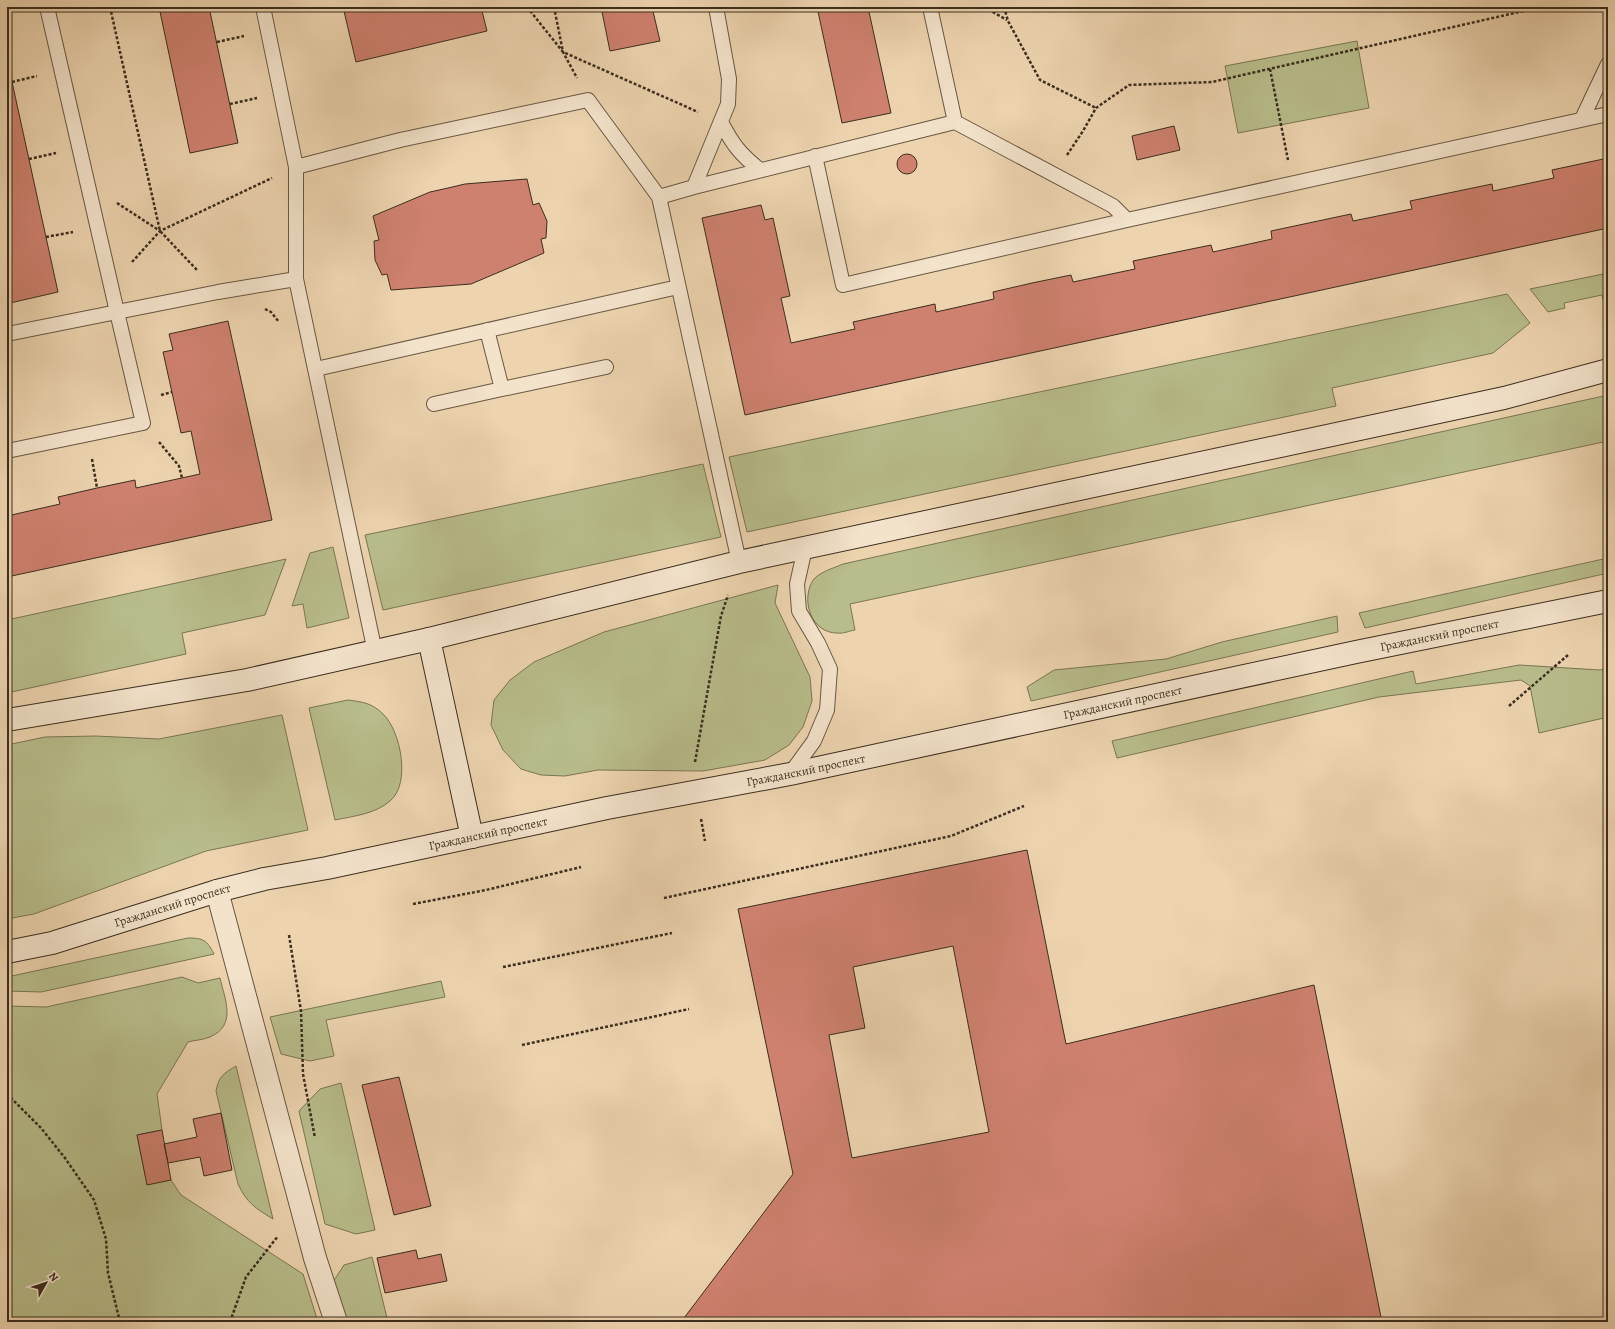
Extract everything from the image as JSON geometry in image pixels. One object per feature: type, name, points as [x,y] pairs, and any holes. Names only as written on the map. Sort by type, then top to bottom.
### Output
[{"type":"main road","points":[[7,720],[247,680],[375,652],[739,562],[1504,398],[1608,370]]},
{"type":"main road","name":"Гражданский проспект","points":[[7,952],[52,943],[217,891],[264,879],[327,868],[607,808],[790,774],[1356,652],[1608,601]]},
{"type":"main road","points":[[429,639],[472,837]]},
{"type":"main road","points":[[217,891],[315,1258],[336,1322]]},
{"type":"lane","points":[[7,451],[143,424],[47,7]]},
{"type":"lane","points":[[263,7],[296,167],[296,280],[375,652]]},
{"type":"lane","points":[[694,187],[728,104],[729,79],[716,7]]},
{"type":"lane","points":[[930,7],[955,122]]},
{"type":"lane","points":[[1582,119],[1608,64]]},
{"type":"lane","points":[[296,167],[400,140],[588,100],[659,197],[739,562]]},
{"type":"lane","points":[[815,156],[842,285],[1127,220],[1608,114]]},
{"type":"lane","points":[[721,122],[732,143],[743,156],[760,170]]},
{"type":"lane","points":[[659,197],[815,156],[955,122],[1113,206],[1127,220]]},
{"type":"lane","points":[[7,334],[218,292],[296,280]]},
{"type":"lane","points":[[316,370],[678,287]]},
{"type":"lane","points":[[487,330],[502,389]]},
{"type":"lane","points":[[434,404],[606,368]]},
{"type":"lane","points":[[790,774],[814,741],[827,710],[830,669],[818,643],[799,611],[797,584],[805,548]]},
{"type":"path","points":[[110,7],[160,231]]},
{"type":"path","points":[[527,7],[563,52],[588,100]]},
{"type":"path","points":[[554,7],[563,52]]},
{"type":"path","points":[[984,7],[1008,21]]},
{"type":"path","points":[[1004,7],[1008,21],[1040,80],[1096,108]]},
{"type":"path","points":[[1053,175],[1083,132],[1096,108],[1130,85],[1212,82],[1541,7]]},
{"type":"path","points":[[563,52],[721,122]]},
{"type":"path","points":[[1270,69],[1293,184]]},
{"type":"path","points":[[111,284],[160,231],[296,167]]},
{"type":"path","points":[[88,184],[160,231],[218,292]]},
{"type":"path","points":[[238,289],[242,305],[259,306],[271,312],[280,323]]},
{"type":"path","points":[[143,424],[179,466],[182,478]]},
{"type":"path","points":[[88,435],[97,488]]},
{"type":"path","points":[[705,841],[696,791],[694,764],[721,616],[739,562]]},
{"type":"path","points":[[1509,706],[1568,655]]},
{"type":"path","points":[[664,898],[950,836],[1024,806]]},
{"type":"path","points":[[413,904],[486,890],[581,867]]},
{"type":"path","points":[[503,967],[672,933]]},
{"type":"path","points":[[289,935],[301,1011],[303,1074],[315,1140]]},
{"type":"path","points":[[522,1045],[688,1009]]},
{"type":"path","points":[[7,1094],[42,1128],[94,1200],[106,1239],[108,1273],[120,1322]]},
{"type":"path","points":[[230,1322],[246,1277],[278,1236]]},
{"type":"green space","points":[[1357,41],[1369,108],[1238,133],[1225,66]]},
{"type":"green space","points":[[1608,273],[1608,299],[1603,300],[1602,295],[1564,303],[1565,308],[1548,312],[1530,289]]},
{"type":"green space","points":[[1507,294],[1530,323],[1493,353],[1332,388],[1336,406],[747,532],[729,457]]},
{"type":"green space","points":[[1608,395],[1608,441],[850,604],[855,630],[844,633],[828,632],[821,628],[815,622],[808,607],[809,590],[814,579],[826,571],[843,564]]},
{"type":"green space","points":[[703,464],[721,537],[383,610],[365,535]]},
{"type":"green space","points":[[333,547],[349,618],[307,628],[303,604],[292,606],[310,553]]},
{"type":"green space","points":[[1608,558],[1608,573],[1365,628],[1359,613]]},
{"type":"green space","points":[[286,559],[265,615],[182,633],[186,654],[7,693],[7,620]]},
{"type":"green space","points":[[778,585],[775,603],[810,677],[812,701],[803,727],[789,745],[765,760],[703,771],[598,770],[565,776],[541,775],[521,769],[503,750],[491,725],[494,700],[510,680],[534,662],[604,632]]},
{"type":"green space","points":[[1337,616],[1338,632],[1031,701],[1027,687],[1054,670],[1166,659],[1222,642]]},
{"type":"green space","points":[[1519,665],[1600,670],[1608,668],[1608,717],[1539,733],[1530,686],[1521,680],[1379,697],[1117,758],[1112,741],[1413,671],[1416,684]]},
{"type":"green space","points":[[348,700],[363,702],[371,705],[383,714],[395,732],[399,745],[402,770],[400,783],[396,793],[390,801],[371,812],[335,820],[309,708]]},
{"type":"green space","points":[[282,715],[308,830],[206,851],[34,914],[7,919],[7,745],[45,737],[96,736],[159,739]]},
{"type":"green space","points":[[188,938],[201,939],[207,943],[214,954],[41,992],[7,991],[7,977]]},
{"type":"green space","points":[[182,977],[198,983],[220,978],[226,1003],[226,1019],[224,1026],[210,1037],[188,1042],[157,1094],[162,1130],[137,1135],[147,1184],[171,1180],[181,1195],[303,1274],[318,1322],[7,1322],[7,1006],[46,1007]]},
{"type":"green space","points":[[441,981],[445,997],[326,1020],[334,1056],[310,1061],[281,1054],[270,1017]]},
{"type":"green space","points":[[236,1066],[273,1219],[261,1212],[248,1201],[238,1184],[216,1091],[222,1076]]},
{"type":"green space","points":[[341,1083],[375,1230],[356,1234],[325,1224],[299,1111],[320,1089]]},
{"type":"green space","points":[[372,1257],[388,1322],[347,1322],[333,1282],[344,1265]]},
{"type":"building","points":[[159,7],[209,7],[238,143],[190,153]]},
{"type":"building","points":[[343,7],[481,7],[487,31],[356,62]]},
{"type":"building","points":[[601,7],[652,7],[660,41],[610,51]]},
{"type":"building","points":[[817,7],[868,7],[891,113],[842,123]]},
{"type":"building","points":[[7,59],[58,292],[10,303],[7,291]]},
{"type":"building","points":[[1174,126],[1180,150],[1137,160],[1132,136]]},
{"type":"building","points":[[907,154],[914,157],[917,164],[914,171],[907,174],[900,171],[897,164],[900,157]]},
{"type":"building","points":[[1608,158],[1608,228],[745,415],[702,218],[761,205],[765,220],[773,218],[790,296],[781,298],[791,343],[855,329],[853,322],[935,304],[936,312],[994,299],[993,292],[1032,283],[1071,275],[1073,282],[1135,269],[1133,261],[1211,245],[1213,252],[1272,239],[1271,231],[1351,214],[1353,221],[1412,209],[1410,201],[1492,184],[1493,191],[1554,178],[1552,170]]},
{"type":"building","points":[[527,179],[533,205],[539,203],[547,221],[546,238],[541,239],[544,253],[471,284],[391,290],[387,274],[382,275],[375,260],[374,241],[379,240],[373,216],[430,192],[465,184]]},
{"type":"building","points":[[228,321],[272,520],[7,577],[7,516],[60,504],[58,497],[97,488],[135,480],[136,488],[200,474],[191,431],[181,433],[163,352],[173,350],[169,334]]},
{"type":"building","points":[[1027,850],[1066,1044],[1314,985],[1382,1322],[681,1322],[793,1174],[738,909]],"holes":[[[953,946],[989,1132],[852,1158],[829,1035],[865,1028],[853,967]]]},
{"type":"building","points":[[399,1077],[431,1206],[394,1215],[362,1085]]},
{"type":"building","points":[[221,1113],[232,1170],[204,1176],[200,1157],[168,1163],[164,1144],[197,1137],[193,1119]]},
{"type":"building","points":[[162,1130],[171,1180],[147,1185],[137,1135]]},
{"type":"building","points":[[416,1250],[418,1259],[441,1254],[447,1281],[385,1293],[377,1258]]}]
